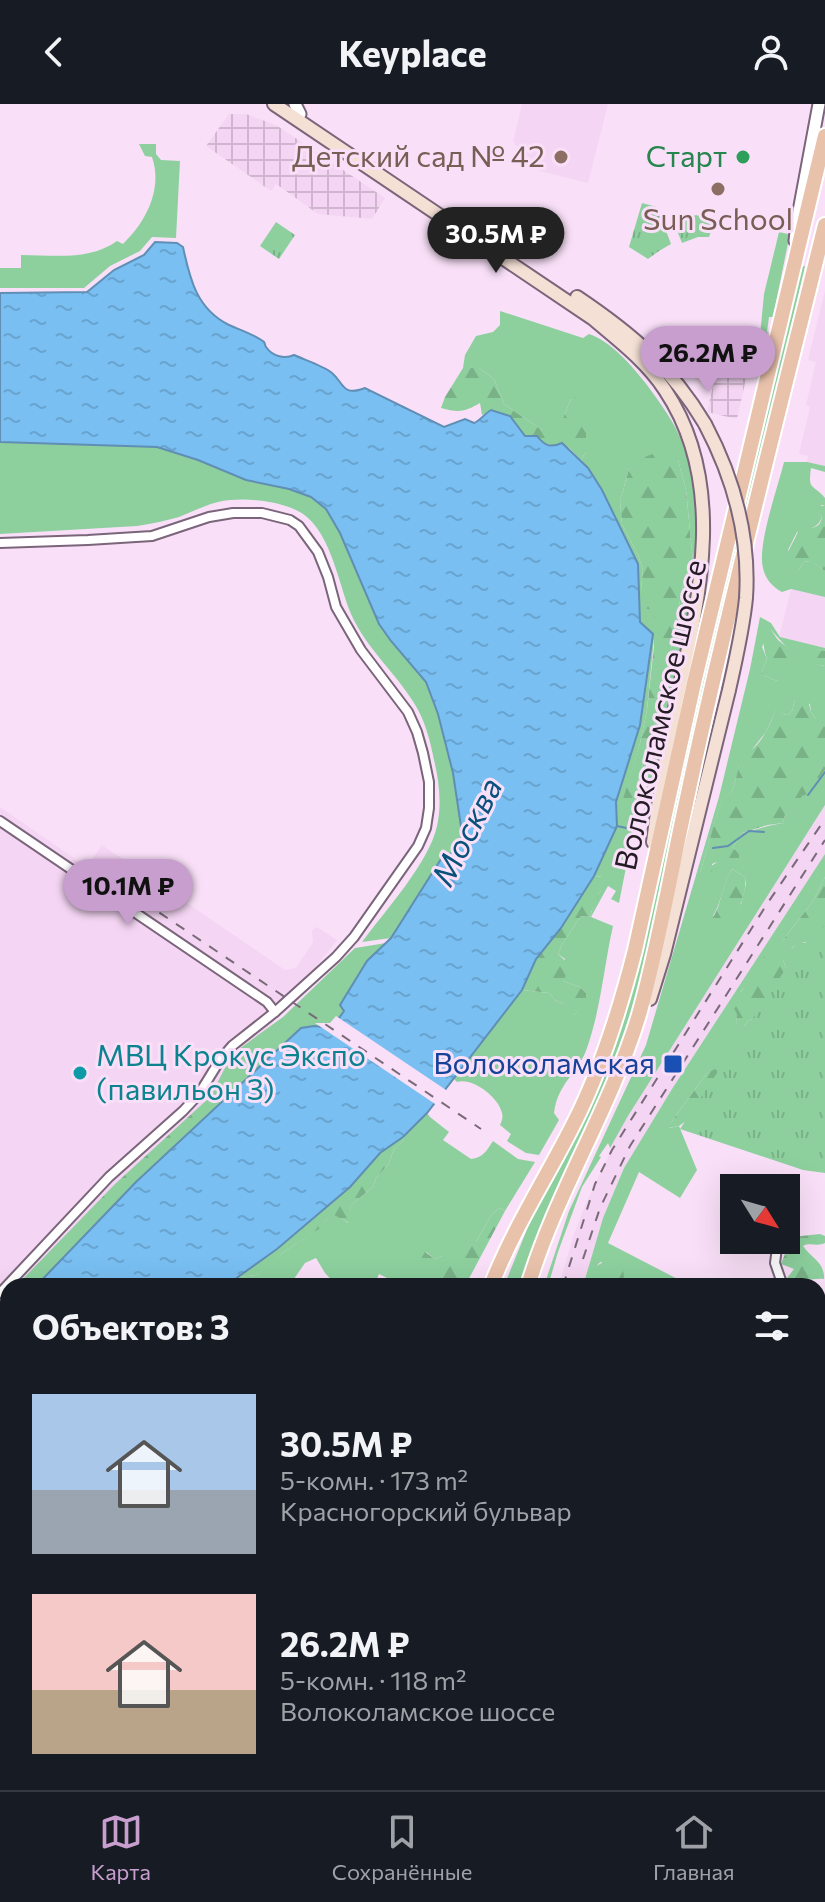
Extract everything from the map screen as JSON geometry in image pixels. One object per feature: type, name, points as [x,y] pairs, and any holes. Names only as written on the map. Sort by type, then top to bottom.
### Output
[{"type":"main road","points":[[274,104],[592,318],[654,375],[687,431],[700,477],[703,507],[700,581],[690,646],[665,762],[655,824],[652,873]]},
{"type":"main road","name":"Волоколамское шоссе","points":[[284,104],[298,109],[627,333],[680,386],[705,424],[732,485],[746,570],[746,596],[738,652],[664,954],[645,1014],[557,1206],[531,1278]]},
{"type":"main road","name":"Волоколамское шоссе","points":[[494,1278],[518,1226],[575,1121],[603,1056],[625,990],[694,683],[825,136]]},
{"type":"main road","name":"Волоколамское шоссе","points":[[623,1064],[648,981],[712,687],[825,225]]},
{"type":"street","points":[[795,262],[795,233],[819,104]]},
{"type":"street","points":[[0,543],[152,536],[209,517],[233,513],[262,513],[290,520],[299,526],[318,552],[336,607],[361,650],[408,712],[417,732],[429,782],[426,828],[418,846],[354,937],[275,1012],[232,1046],[199,1094],[109,1177],[15,1278]]},
{"type":"street","points":[[0,821],[267,1002],[275,1012]]},
{"type":"street","points":[[776,1254],[775,1263],[780,1278]]},
{"type":"shaded area","name":"Детский сад № 42","points":[[522,104],[608,104],[588,183],[540,171],[513,142]]},
{"type":"shaded area","points":[[229,114],[246,114],[276,125],[385,198],[372,219],[318,214],[276,184],[271,191],[206,146]]},
{"type":"shaded area","points":[[825,291],[825,466],[807,462],[808,456],[799,454],[816,362],[808,360]]},
{"type":"shaded area","points":[[716,373],[746,379],[737,419],[707,412]]},
{"type":"shaded area","points":[[791,589],[825,597],[825,648],[779,637]]},
{"type":"shaded area","points":[[825,805],[825,854],[624,1168],[603,1218],[585,1278],[561,1278],[573,1237],[612,1142]]},
{"type":"shaded area","points":[[0,807],[87,867],[102,845],[285,970],[296,968],[313,942],[312,930],[317,927],[337,940],[211,1102],[35,1278],[0,1278]]},
{"type":"green space","points":[[139,144],[156,144],[156,154],[161,160],[180,161],[176,238],[152,237],[140,251],[110,266],[84,288],[0,288],[0,268],[21,268],[21,255],[83,254],[95,252],[117,241],[123,244],[139,226],[154,193],[152,157],[145,156]]},
{"type":"green space","points":[[642,203],[657,207],[671,244],[648,259],[629,247]]},
{"type":"green space","points":[[696,215],[715,220],[709,237],[682,243],[674,223]]},
{"type":"green space","points":[[276,222],[295,235],[279,259],[260,246]]},
{"type":"green space","points":[[779,232],[788,234],[789,238],[773,317],[769,317],[767,332],[770,333],[762,368],[759,369],[764,294]]},
{"type":"green space","points":[[805,266],[637,997],[612,1074],[549,1206],[521,1278],[507,1278],[532,1217],[596,1095],[631,995],[801,267]]},
{"type":"green space","points":[[500,311],[583,338],[589,334],[621,355],[647,385],[679,434],[692,476],[696,511],[694,582],[648,818],[643,817],[650,760],[647,761],[619,903],[611,899],[616,891],[608,886],[591,917],[613,926],[592,1033],[583,1057],[556,1102],[554,1113],[559,1120],[539,1155],[526,1153],[507,1141],[511,1134],[500,1125],[502,1113],[491,1095],[477,1086],[454,1079],[522,990],[549,993],[574,1015],[580,1008],[586,993],[580,987],[563,981],[565,959],[558,954],[581,916],[590,917],[600,893],[603,877],[594,876],[617,826],[616,802],[640,725],[653,634],[640,622],[638,564],[602,490],[581,460],[586,452],[571,399],[563,418],[542,430],[504,404],[494,379],[479,368],[463,368],[465,355],[476,336],[493,332],[500,325]],"holes":[[[678,460],[686,490],[693,562],[684,579],[662,697],[637,785],[637,806],[621,809],[647,710],[655,628],[654,610],[641,590],[643,570],[622,524],[620,501],[629,469]]]},
{"type":"green space","points":[[463,368],[479,368],[494,379],[504,404],[542,430],[552,419],[563,418],[571,399],[576,397],[577,420],[586,433],[586,452],[581,460],[568,447],[543,444],[525,436],[510,416],[491,410],[482,415],[480,403],[461,411],[441,408]]},
{"type":"green space","points":[[0,442],[157,447],[246,480],[311,497],[326,509],[340,533],[379,624],[426,682],[438,714],[453,773],[462,833],[460,844],[441,859],[391,938],[362,942],[425,856],[437,826],[437,776],[421,716],[357,626],[325,541],[317,528],[296,510],[258,500],[237,500],[218,502],[179,517],[137,526],[0,534]]},
{"type":"green space","points":[[669,448],[678,460],[686,490],[693,562],[684,579],[662,697],[637,785],[637,806],[625,816],[620,809],[647,710],[654,646],[654,610],[642,608],[643,570],[622,524],[620,501],[629,469],[647,456]]},
{"type":"green space","points":[[784,462],[825,466],[825,472],[811,468],[810,475],[812,486],[825,498],[825,506],[814,510],[822,516],[821,520],[812,528],[797,532],[788,550],[798,571],[804,562],[810,561],[825,571],[825,597],[791,589],[782,592],[772,585],[764,572],[765,531]]},
{"type":"green space","points":[[817,506],[825,506],[825,571],[809,561],[793,573],[787,566],[787,555],[804,523],[809,523],[812,528],[820,522],[822,516],[813,510]]},
{"type":"green space","points":[[760,617],[771,623],[780,637],[825,648],[825,651],[799,646],[798,656],[771,630],[762,647],[767,659],[761,674],[777,681],[798,661],[825,666],[825,719],[816,719],[810,704],[795,700],[788,715],[777,708],[766,732],[739,766],[733,790],[721,801],[700,873],[719,861],[739,854],[733,847],[742,833],[783,823],[785,815],[793,810],[802,795],[810,793],[825,770],[825,805],[610,1148],[608,1143],[599,1156],[582,1187],[550,1278],[547,1278],[569,1211],[646,1045],[719,797]],"holes":[[[732,869],[745,877],[741,904],[713,916]]]},
{"type":"green space","points":[[771,630],[797,655],[799,645],[825,651],[825,666],[798,662],[793,671],[777,681],[761,674],[767,659],[764,640]]},
{"type":"green space","points":[[807,696],[816,719],[825,719],[825,770],[810,793],[802,796],[793,811],[785,815],[783,823],[742,833],[733,847],[739,854],[739,860],[712,864],[712,871],[704,875],[700,873],[721,800],[733,790],[741,757],[760,742],[777,707],[788,715],[795,700]]},
{"type":"green space","points":[[825,854],[825,877],[813,901],[783,940],[792,948],[799,943],[811,943],[788,976],[783,959],[741,991],[736,1023],[744,1026],[749,1020],[757,1018],[723,1071],[707,1073],[669,1128],[679,1126],[697,1170],[680,1198],[639,1172],[608,1243],[676,1278],[624,1278],[601,1262],[594,1278],[585,1278],[603,1218],[624,1168]]},
{"type":"green space","points":[[732,869],[745,877],[741,902],[726,923],[711,924],[726,881]]},
{"type":"green space","points":[[594,876],[603,877],[603,882],[590,917],[581,916],[558,954],[571,966],[563,981],[580,987],[586,993],[586,1002],[574,1015],[566,1012],[564,1004],[549,993],[522,990],[536,959],[561,928]]},
{"type":"green space","points":[[825,877],[825,931],[812,940],[784,950],[783,940],[813,901]]},
{"type":"green space","points":[[825,926],[825,1173],[803,1170],[680,1129],[800,947]]},
{"type":"green space","points":[[386,943],[367,961],[340,1005],[344,1011],[332,1028],[301,1028],[226,1098],[210,1097],[228,1062],[239,1049],[283,1017],[355,948]]},
{"type":"green space","points":[[771,947],[783,959],[788,976],[757,1018],[749,1020],[743,1027],[736,1023],[737,1014],[733,1007]]},
{"type":"green space","points":[[715,1069],[723,1071],[706,1107],[679,1126],[668,1128],[707,1073]]},
{"type":"green space","points":[[210,1097],[226,1098],[136,1182],[44,1278],[24,1278],[115,1184]]},
{"type":"green space","points":[[427,1113],[449,1132],[443,1140],[471,1159],[482,1155],[493,1141],[518,1159],[535,1162],[505,1211],[500,1208],[491,1215],[476,1242],[435,1259],[426,1252],[429,1278],[387,1278],[379,1274],[377,1278],[330,1278],[316,1258],[305,1263],[295,1278],[237,1278],[256,1275],[271,1266],[284,1252],[321,1227],[334,1214],[348,1223],[351,1205],[373,1187],[376,1178],[388,1165],[394,1149],[404,1140],[403,1137]]},
{"type":"green space","points":[[403,1137],[404,1140],[394,1149],[388,1165],[376,1178],[373,1187],[351,1205],[349,1223],[334,1215],[322,1227],[284,1252],[272,1266],[256,1275],[238,1277],[277,1249],[350,1187],[380,1153]]},
{"type":"green space","points":[[500,1208],[505,1211],[469,1278],[429,1278],[422,1257],[425,1252],[435,1259],[460,1240],[476,1242],[491,1215]]},
{"type":"green space","points":[[825,1236],[825,1243],[803,1246],[820,1264],[824,1278],[787,1278],[794,1269],[781,1264],[785,1254],[800,1254],[800,1237]]},
{"type":"green space","points":[[613,1261],[623,1269],[624,1278],[592,1278],[602,1263]]},
{"type":"water","name":"Москва","points":[[155,242],[177,243],[183,247],[192,282],[209,311],[229,325],[261,340],[276,355],[294,355],[324,368],[348,390],[365,388],[444,427],[465,419],[474,423],[491,410],[510,416],[525,436],[537,436],[548,445],[562,443],[588,468],[602,490],[638,564],[640,622],[653,634],[640,725],[616,802],[617,826],[594,876],[561,928],[536,959],[522,990],[427,1113],[403,1137],[380,1153],[350,1187],[277,1249],[237,1278],[44,1278],[136,1182],[301,1028],[332,1028],[344,1011],[340,1005],[367,961],[391,938],[441,859],[452,853],[460,843],[462,833],[453,773],[438,714],[426,682],[379,624],[340,533],[326,509],[311,497],[246,480],[157,447],[0,442],[0,293],[87,292],[114,270],[144,255]]},
{"type":"pier","points":[[336,1016],[449,1092],[438,1106],[315,1023],[330,1023]]},
{"type":"waterway","points":[[808,795],[825,772]]},
{"type":"waterway","points":[[617,826],[631,829]]},
{"type":"waterway","points":[[713,848],[728,846],[749,831],[764,832]]},
{"type":"railway","points":[[566,1278],[595,1184],[612,1150],[767,904],[825,819]]},
{"type":"railway","points":[[583,1259],[600,1208],[630,1146],[825,840]]},
{"type":"railway","points":[[93,868],[481,1129]]},
{"type":"place","name":"Детский сад № 42","points":[[561,157]]},
{"type":"place","name":"Старт","points":[[743,157]]},
{"type":"place","name":"Sun School","points":[[718,189]]},
{"type":"place","name":"Волоколамская","points":[[673,1064]]},
{"type":"place","name":"МВЦ Крокус Экспо (павильон 3)","points":[[80,1073]]}]
